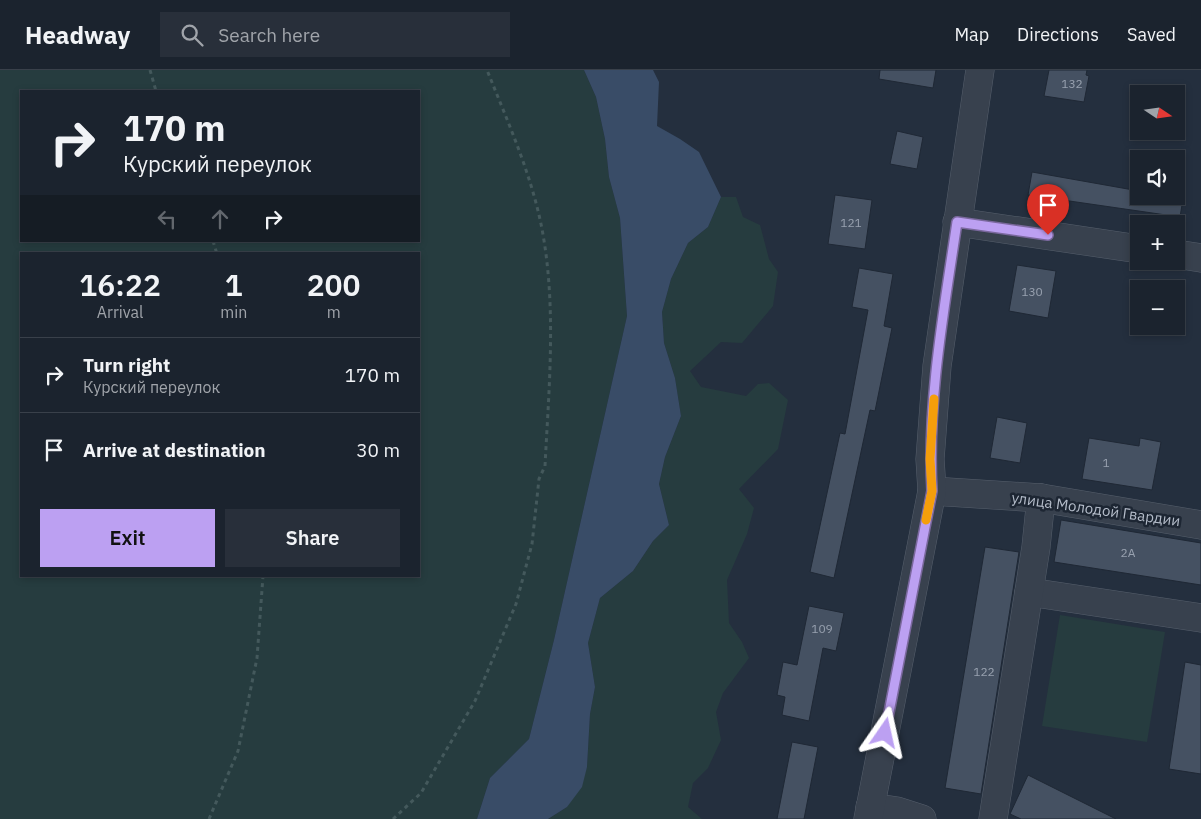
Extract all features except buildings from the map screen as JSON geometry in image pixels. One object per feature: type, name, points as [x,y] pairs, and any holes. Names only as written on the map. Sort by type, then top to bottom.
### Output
[{"type":"street","points":[[922,819],[897,811],[869,813],[932,491],[930,459],[937,366],[980,70]]},
{"type":"street","points":[[957,222],[1130,248]]},
{"type":"street","points":[[1185,255],[1201,258]]},
{"type":"street","name":"улица Молодой Гвардии","points":[[932,491],[1041,498],[1201,525]]},
{"type":"street","points":[[993,819],[1029,592],[1041,498]]},
{"type":"street","points":[[1029,592],[1201,618]]},
{"type":"path","points":[[150,70],[156,90]]},
{"type":"path","points":[[393,819],[421,793],[475,701],[516,604],[532,544],[539,479],[545,466],[551,287],[541,223],[521,157],[487,70]]},
{"type":"path","points":[[209,819],[238,751],[257,658],[263,577]]},
{"type":"green space","points":[[0,70],[584,70],[596,97],[605,139],[609,177],[620,218],[627,316],[554,640],[529,739],[490,778],[477,819],[0,819]]},
{"type":"green space","points":[[721,197],[736,197],[743,217],[760,225],[769,259],[778,272],[773,306],[742,343],[721,342],[690,371],[701,387],[746,396],[758,384],[769,383],[788,400],[778,449],[739,489],[754,508],[747,534],[727,580],[729,623],[742,642],[749,658],[723,693],[716,712],[721,740],[708,768],[693,783],[688,807],[702,819],[548,819],[567,807],[587,767],[590,714],[595,687],[588,643],[600,598],[633,571],[653,541],[669,525],[659,484],[665,457],[681,416],[675,378],[664,343],[662,312],[671,279],[688,243],[708,227]]},
{"type":"green space","points":[[1060,615],[1165,632],[1147,742],[1042,726]]},
{"type":"water","points":[[584,70],[653,70],[659,82],[657,126],[699,152],[721,197],[708,227],[688,243],[671,279],[662,312],[664,343],[675,378],[681,416],[665,457],[659,484],[669,525],[653,541],[633,571],[600,598],[588,643],[595,687],[590,714],[587,767],[582,787],[567,807],[548,819],[477,819],[490,778],[529,739],[554,640],[627,316],[620,218],[609,177],[605,139],[596,97]]},
{"type":"slow traffic","points":[[926,520],[932,491],[930,459],[934,399]]},
{"type":"route","points":[[885,733],[932,491],[930,459],[937,366],[957,222],[1048,235]]}]
